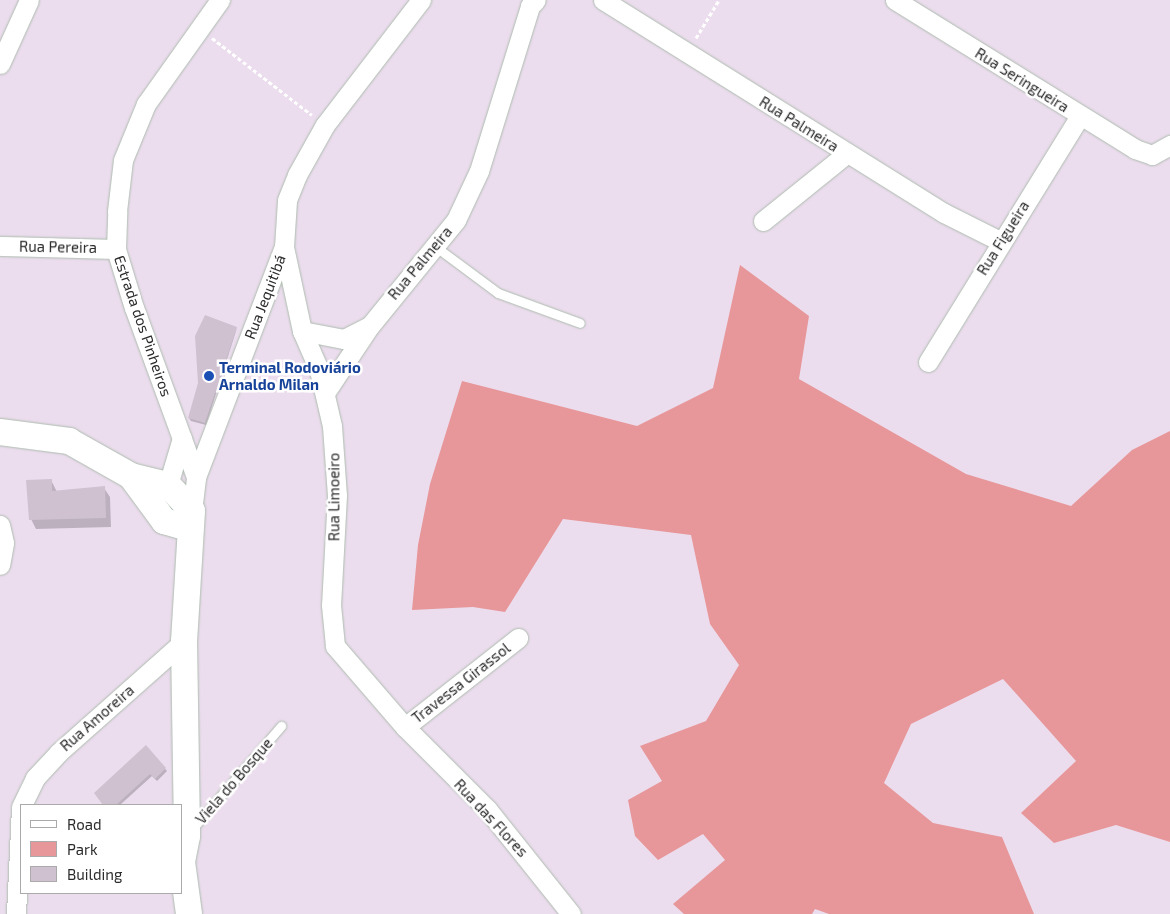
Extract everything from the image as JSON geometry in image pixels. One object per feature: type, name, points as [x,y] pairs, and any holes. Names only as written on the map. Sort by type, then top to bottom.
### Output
[{"type":"main road","points":[[0,432],[69,441],[131,476],[168,485],[190,519],[164,521]]},
{"type":"main road","points":[[131,476],[164,521],[188,559]]},
{"type":"main road","points":[[164,521],[168,485]]},
{"type":"main road","name":"Estrada dos Pinheiros","points":[[189,914],[182,862],[187,836],[184,641],[190,519]]},
{"type":"street","points":[[0,64],[28,0]]},
{"type":"street","name":"Rua Jequitibá","points":[[196,478],[284,247],[287,200],[324,125],[421,0]]},
{"type":"street","name":"Rua Palmeira","points":[[325,393],[369,327],[436,247],[456,220],[479,171],[530,6],[536,0]]},
{"type":"street","name":"Rua Palmeira","points":[[603,0],[688,52],[846,154],[944,213],[1000,241]]},
{"type":"street","name":"Rua Seringueira","points":[[895,0],[1080,116],[1152,155],[1170,146]]},
{"type":"street","name":"Estrada dos Pinheiros","points":[[190,519],[196,478],[116,249],[119,183],[128,144],[146,104],[214,2]]},
{"type":"street","name":"Rua Figueira","points":[[928,362],[1000,241],[1080,116]]},
{"type":"street","points":[[763,221],[846,154]]},
{"type":"street","name":"Rua Pereira","points":[[0,246],[116,249]]},
{"type":"street","name":"Rua Limoeiro","points":[[284,247],[302,331],[325,393],[336,461],[331,605],[336,646],[405,728]]},
{"type":"street","name":"Rua Palmeira","points":[[302,331],[344,339],[369,327]]},
{"type":"street","points":[[168,485],[182,438]]},
{"type":"street","points":[[0,526],[4,543],[0,565]]},
{"type":"street","name":"Travessa Girassol","points":[[405,728],[518,638]]},
{"type":"street","name":"Rua Amoreira","points":[[23,804],[35,778],[58,753],[184,641]]},
{"type":"street","name":"Rua das Flores","points":[[405,728],[488,810],[571,914]]},
{"type":"street","name":"Rua Amoreira","points":[[16,914],[20,842]]},
{"type":"lane","points":[[436,247],[498,293],[580,323]]},
{"type":"lane","name":"Viela do Bosque","points":[[187,836],[281,726]]},
{"type":"path","points":[[688,52],[719,0]]},
{"type":"path","points":[[198,26],[324,125]]},
{"type":"green space","points":[[740,265],[809,316],[799,379],[966,474],[1071,506],[1132,450],[1170,431],[1170,842],[1116,825],[1054,843],[1021,813],[1076,761],[1003,679],[911,724],[884,783],[933,823],[1002,837],[1034,914],[829,914],[815,909],[812,914],[684,914],[673,904],[725,860],[703,834],[658,860],[635,836],[628,800],[662,781],[640,746],[706,721],[739,665],[710,624],[691,535],[563,519],[505,612],[473,607],[412,610],[418,545],[430,484],[462,381],[637,426],[713,388]]},
{"type":"building","name":"Terminal Rodoviário Arnaldo Milan","points":[[205,315],[237,327],[205,423],[188,418],[198,383],[195,336]]},
{"type":"building","points":[[52,479],[52,491],[105,486],[106,518],[29,520],[26,480]]},
{"type":"building","points":[[146,745],[166,768],[155,779],[150,774],[117,804],[102,804],[94,793]]},
{"type":"place","name":"Terminal Rodoviário Arnaldo Milan","points":[[209,376]]}]
